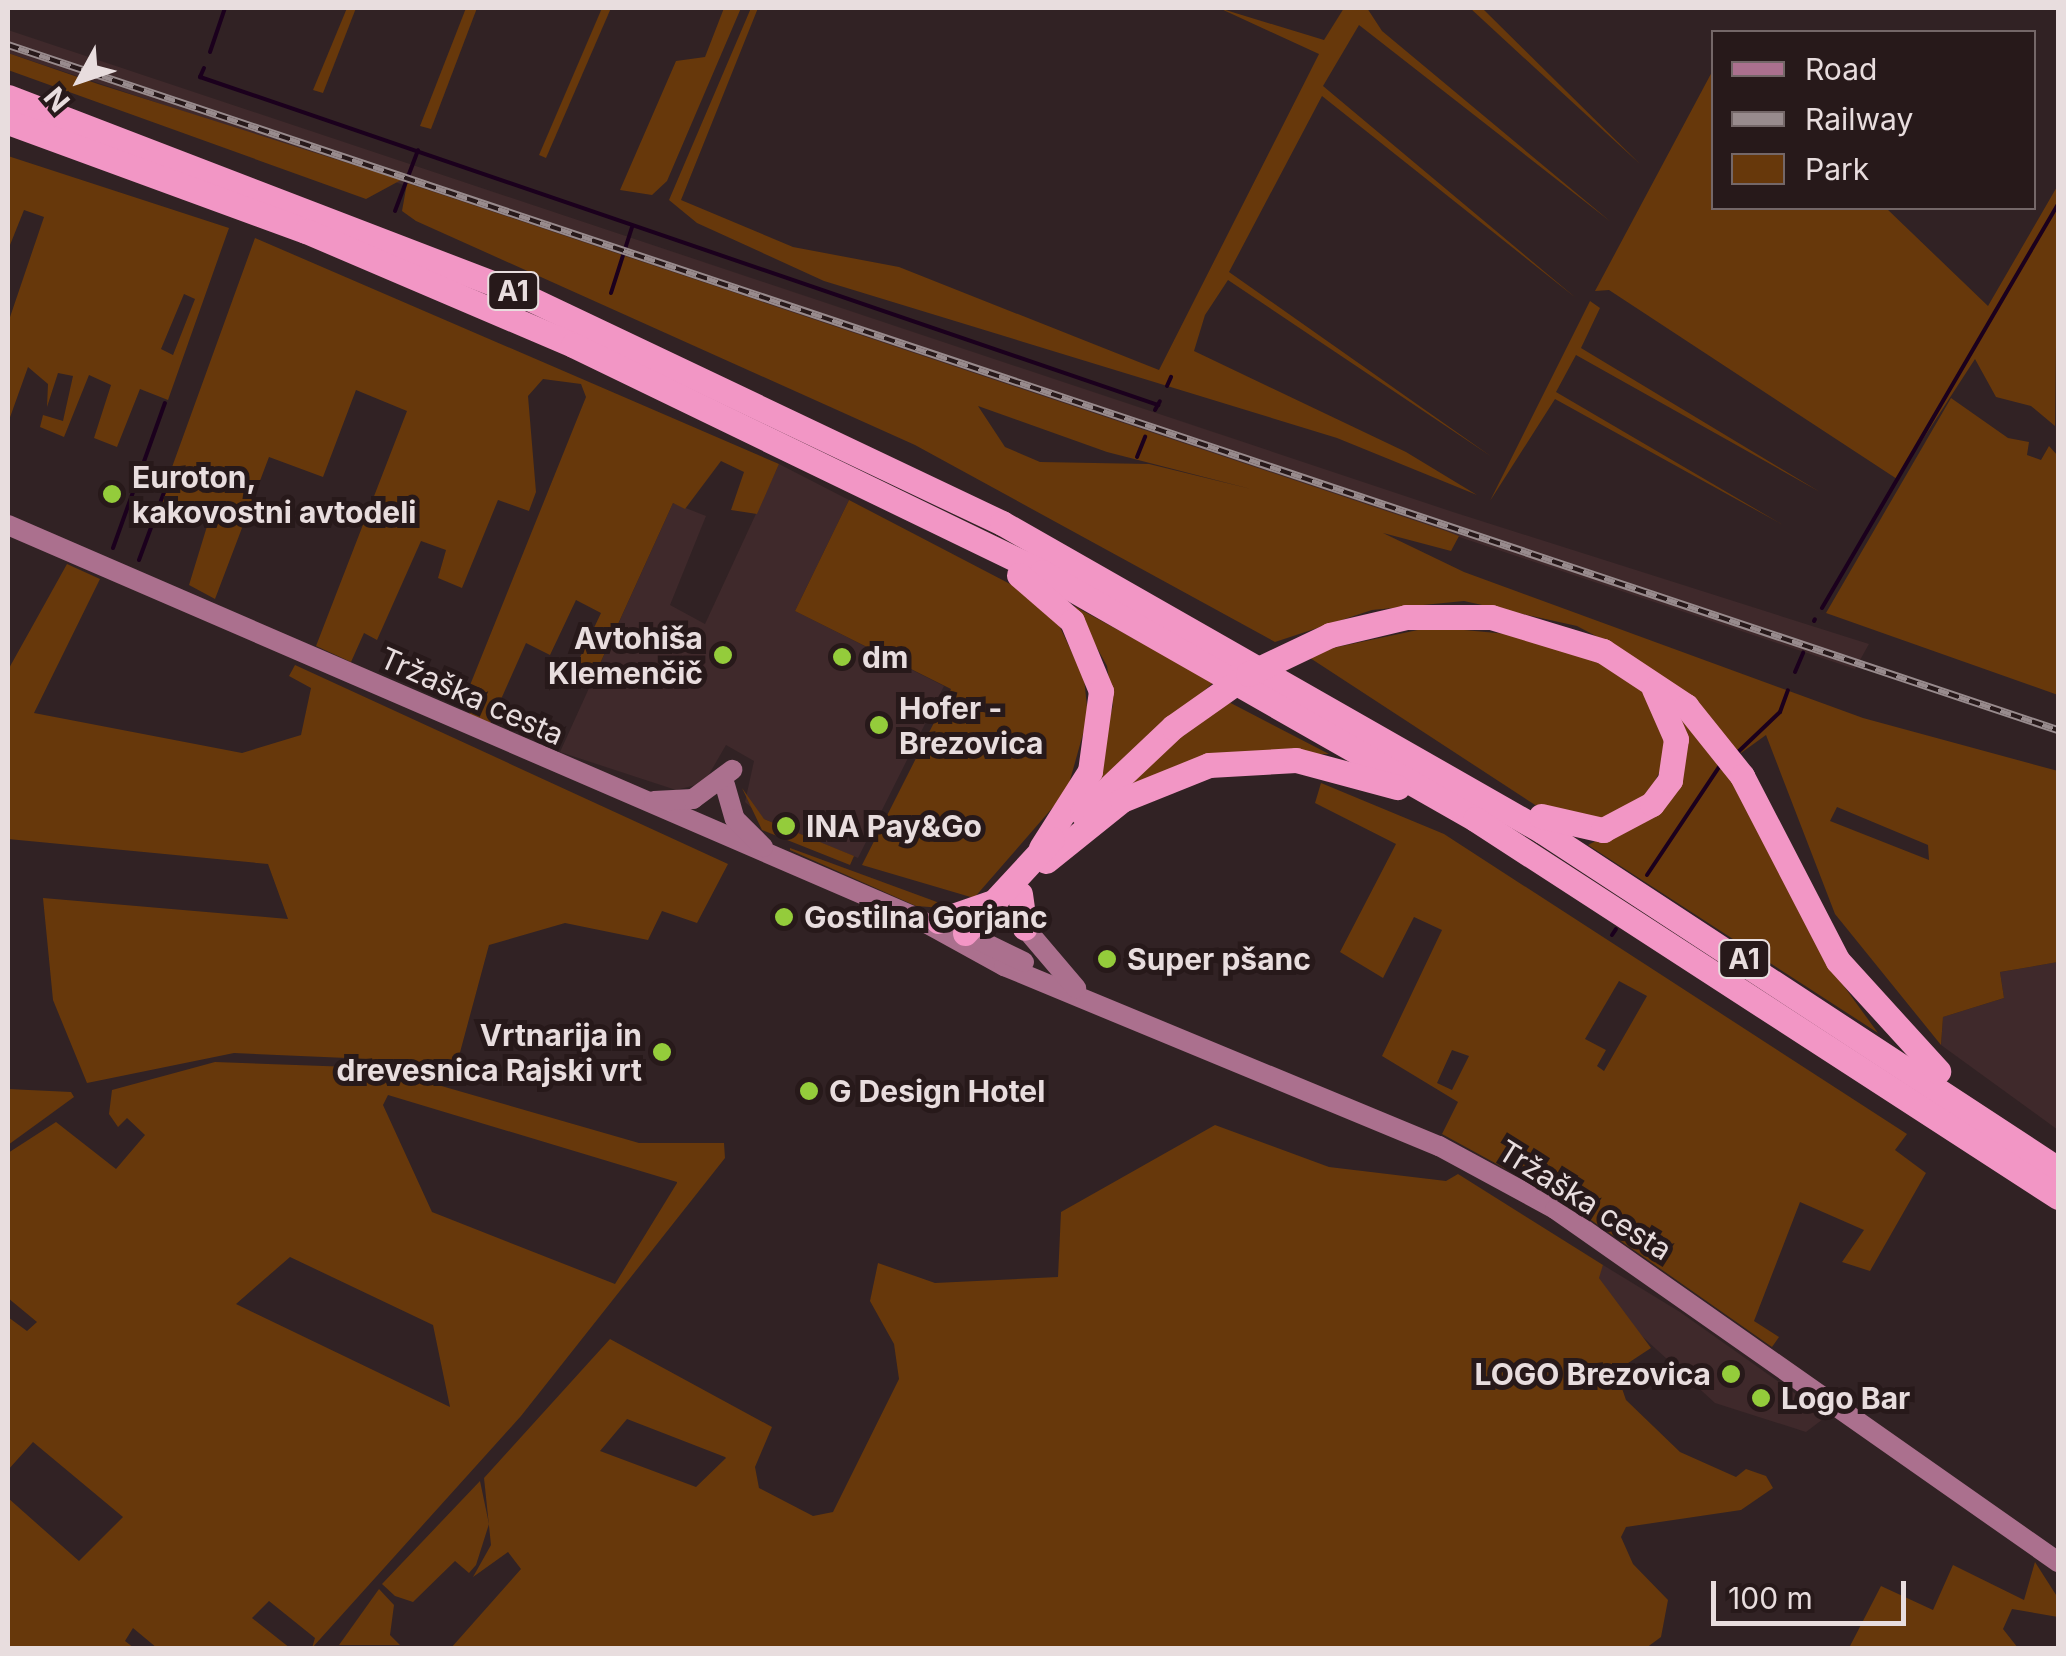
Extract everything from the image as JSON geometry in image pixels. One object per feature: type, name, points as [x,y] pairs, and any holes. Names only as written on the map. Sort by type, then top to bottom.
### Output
[{"type":"highway","name":"A1","points":[[8,97],[341,219],[709,380],[1119,586],[1474,790],[2058,1169]]},
{"type":"highway","name":"A1","points":[[8,122],[432,283],[938,519],[1475,819],[2058,1198]]},
{"type":"highway","points":[[938,519],[1061,608],[1096,670],[1096,755],[1020,894],[973,937]]},
{"type":"highway","points":[[973,937],[990,902],[1044,854],[1076,818],[1173,727],[1248,674],[1330,635],[1406,617],[1491,617],[1573,638],[1632,668],[1686,706],[1732,760],[1838,961],[1880,1014],[2010,1135]]},
{"type":"highway","points":[[1474,790],[1576,830],[1643,813],[1670,780],[1676,739],[1664,701],[1632,668]]},
{"type":"highway","points":[[1044,854],[1133,794],[1228,762],[1346,768],[1475,819]]},
{"type":"highway","points":[[1020,894],[1025,928]]},
{"type":"highway","points":[[927,919],[990,902]]},
{"type":"main road","name":"Tržaška cesta","points":[[8,525],[637,800],[973,937],[1032,971]]},
{"type":"main road","points":[[637,800],[693,799],[729,778],[740,827],[780,861]]},
{"type":"main road","name":"Tržaška cesta","points":[[927,919],[933,935],[1078,990],[1440,1146],[1555,1209],[2058,1562]]},
{"type":"main road","points":[[1025,928],[1078,990]]},
{"type":"shaded area","points":[[8,30],[1453,512],[1869,644],[1855,669],[8,53]]},
{"type":"shaded area","points":[[779,464],[849,500],[795,611],[944,686],[858,858],[764,819],[745,802],[754,761],[726,745],[704,783],[676,790],[560,752],[673,503],[706,516],[670,605],[705,624]]},
{"type":"shaded area","points":[[2058,962],[2058,1130],[1941,1045],[1943,1017],[2004,998],[2000,972]]},
{"type":"shaded area","points":[[1603,1265],[1680,1312],[1827,1416],[1806,1432],[1715,1403],[1633,1328],[1598,1277]]},
{"type":"green space","points":[[347,8],[356,8],[323,93],[313,90]]},
{"type":"green space","points":[[466,8],[477,8],[431,129],[420,126]]},
{"type":"green space","points":[[602,8],[611,8],[546,158],[539,155]]},
{"type":"green space","points":[[724,8],[741,8],[667,181],[652,195],[620,190],[676,61],[705,57]]},
{"type":"green space","points":[[751,8],[758,8],[681,200],[793,247],[899,267],[1159,370],[1319,54],[1219,8],[1324,40],[1344,8],[1367,8],[1382,31],[1611,222],[1359,25],[1323,86],[1576,298],[1322,96],[1229,272],[1492,457],[1228,280],[1205,315],[1194,351],[1406,452],[1477,495],[1337,438],[824,281],[697,223],[669,200]]},
{"type":"green space","points":[[1470,8],[1482,8],[1640,164],[1534,67]]},
{"type":"green space","points":[[8,53],[401,180],[366,199],[8,70]]},
{"type":"green space","points":[[1711,74],[1711,210],[1888,210],[1988,306],[2058,185],[2055,426],[2031,406],[1996,397],[1975,359],[1897,479],[1609,290],[1595,291]]},
{"type":"green space","points":[[8,156],[229,228],[168,400],[140,389],[117,447],[94,438],[111,385],[89,375],[64,437],[40,427],[43,415],[63,421],[73,376],[58,373],[47,407],[48,384],[28,367],[8,423],[8,323],[44,217],[24,210],[8,250]],"holes":[[[184,294],[195,299],[173,355],[161,349]]]},
{"type":"green space","points":[[407,183],[1446,531],[1459,536],[1451,551],[1383,533],[1464,572],[1863,718],[2058,771],[2058,962],[2000,972],[2004,998],[1943,1017],[1941,1045],[1835,914],[1766,735],[1741,753],[1611,644],[1577,626],[1464,601],[1372,610],[1275,642],[915,445],[416,221],[402,211]],"holes":[[[978,406],[1107,452],[1251,489],[1149,464],[1040,462],[1005,447]],[[1837,807],[1928,845],[1929,860],[1830,821]]]},
{"type":"green space","points":[[255,238],[779,464],[757,514],[731,510],[744,472],[721,461],[685,509],[673,503],[593,679],[574,670],[601,613],[576,600],[550,655],[526,643],[490,724],[471,716],[464,700],[586,397],[581,384],[543,379],[528,396],[536,492],[529,511],[498,500],[462,588],[438,578],[446,550],[421,541],[377,640],[364,633],[351,662],[316,646],[407,411],[356,390],[323,477],[269,457],[215,599],[189,585],[208,523],[159,503]]},
{"type":"green space","points":[[1590,301],[1600,308],[1581,348],[1820,492],[1576,355],[1556,392],[1783,525],[1555,399],[1490,501]]},
{"type":"green space","points":[[1951,398],[2008,438],[2029,442],[2027,455],[2041,460],[2049,446],[2058,456],[2058,695],[1826,613]]},
{"type":"green space","points":[[849,500],[1014,586],[1059,625],[1084,678],[1088,716],[1067,791],[974,898],[862,865],[951,689],[795,611]]},
{"type":"green space","points":[[67,564],[100,579],[34,713],[242,753],[301,735],[311,688],[289,676],[295,665],[728,864],[697,923],[662,911],[648,940],[565,923],[489,945],[452,1082],[370,1059],[234,1053],[87,1083],[53,1000],[43,898],[288,919],[268,864],[8,839],[8,670]]},
{"type":"green space","points":[[1074,606],[1214,682],[1092,790],[1113,705],[1107,666]]},
{"type":"green space","points":[[1432,627],[1530,636],[1602,661],[1646,693],[1669,753],[1646,799],[1600,822],[1552,816],[1304,654]]},
{"type":"green space","points":[[1223,699],[1329,754],[1208,755],[1118,789]]},
{"type":"green space","points":[[1679,714],[1735,783],[1830,967],[1878,1033],[1588,845],[1656,809]]},
{"type":"green space","points":[[1321,783],[1444,834],[1907,1134],[1895,1150],[1926,1173],[1870,1271],[1842,1262],[1864,1230],[1800,1202],[1754,1321],[1779,1337],[1772,1347],[1561,1199],[1442,1134],[1458,1102],[1382,1056],[1442,930],[1414,917],[1383,978],[1340,952],[1396,844],[1315,803]],"holes":[[[1619,981],[1647,996],[1604,1071],[1597,1066],[1606,1050],[1585,1039]],[[1452,1050],[1469,1056],[1452,1090],[1437,1083]]]},
{"type":"green space","points":[[742,788],[764,819],[854,856],[850,865],[762,830]]},
{"type":"green space","points":[[790,848],[956,909],[916,906]]},
{"type":"green space","points":[[215,1062],[379,1068],[639,1143],[724,1143],[725,1158],[521,1416],[312,1648],[315,1638],[269,1601],[252,1618],[290,1648],[157,1648],[133,1628],[125,1641],[134,1648],[8,1648],[8,1498],[79,1561],[123,1517],[33,1442],[8,1470],[8,1317],[27,1331],[37,1322],[8,1298],[8,1153],[56,1122],[116,1169],[145,1135],[127,1118],[118,1127],[109,1114],[112,1090]],"holes":[[[388,1095],[677,1182],[677,1183],[615,1284],[432,1212],[383,1105]],[[290,1257],[433,1325],[450,1407],[236,1304]]]},
{"type":"green space","points":[[8,1089],[71,1092],[74,1097],[8,1145]]},
{"type":"green space","points":[[1215,1125],[1329,1167],[1446,1181],[1458,1174],[1603,1265],[1599,1278],[1651,1348],[1616,1371],[1626,1400],[1680,1452],[1736,1477],[1746,1469],[1766,1476],[1773,1488],[1741,1510],[1626,1527],[1621,1537],[1633,1564],[1668,1600],[1661,1637],[1646,1648],[451,1648],[521,1569],[508,1552],[473,1577],[491,1545],[484,1478],[610,1339],[772,1427],[755,1467],[759,1488],[813,1516],[833,1512],[899,1379],[894,1344],[870,1301],[878,1263],[935,1283],[1058,1277],[1061,1212]],"holes":[[[627,1419],[726,1458],[696,1487],[600,1451]]]},
{"type":"green space","points":[[480,1481],[489,1524],[476,1565],[469,1573],[455,1561],[413,1602],[395,1596],[382,1584]]},
{"type":"green space","points":[[2035,1562],[2058,1598],[2058,1617],[2012,1609],[2003,1629],[2018,1648],[1849,1648],[1881,1586],[1933,1610],[1953,1565],[2024,1600]]},
{"type":"green space","points":[[379,1589],[394,1605],[390,1635],[400,1645],[339,1645]]},
{"type":"waterway","points":[[210,52],[225,8]]},
{"type":"waterway","points":[[204,68],[200,77],[1158,405]]},
{"type":"waterway","points":[[395,211],[418,150]]},
{"type":"waterway","points":[[1822,608],[2058,204]]},
{"type":"waterway","points":[[611,293],[632,227]]},
{"type":"waterway","points":[[1167,386],[1171,377]]},
{"type":"waterway","points":[[1155,410],[1160,401]]},
{"type":"waterway","points":[[113,548],[165,403]]},
{"type":"waterway","points":[[1137,457],[1145,437]]},
{"type":"waterway","points":[[139,560],[170,476]]},
{"type":"waterway","points":[[1795,672],[1803,653]]},
{"type":"waterway","points":[[1737,753],[1780,712],[1788,690]]},
{"type":"waterway","points":[[1647,875],[1719,767]]},
{"type":"waterway","points":[[1612,935],[1616,929]]},
{"type":"railway","points":[[8,45],[2058,730]]},
{"type":"place","name":"Euroton, kakovostni avtodeli","points":[[112,494]]},
{"type":"place","name":"Avtohiša Klemenčič","points":[[723,655]]},
{"type":"place","name":"dm","points":[[842,657]]},
{"type":"place","name":"Hofer - Brezovica","points":[[879,725]]},
{"type":"place","name":"INA Pay&Go","points":[[786,826]]},
{"type":"place","name":"Gostilna Gorjanc","points":[[784,917]]},
{"type":"place","name":"Super pšanc","points":[[1107,959]]},
{"type":"place","name":"Vrtnarija in drevesnica Rajski vrt","points":[[662,1052]]},
{"type":"place","name":"G Design Hotel","points":[[809,1091]]},
{"type":"place","name":"LOGO Brezovica","points":[[1731,1374]]},
{"type":"place","name":"Logo Bar","points":[[1761,1398]]}]
